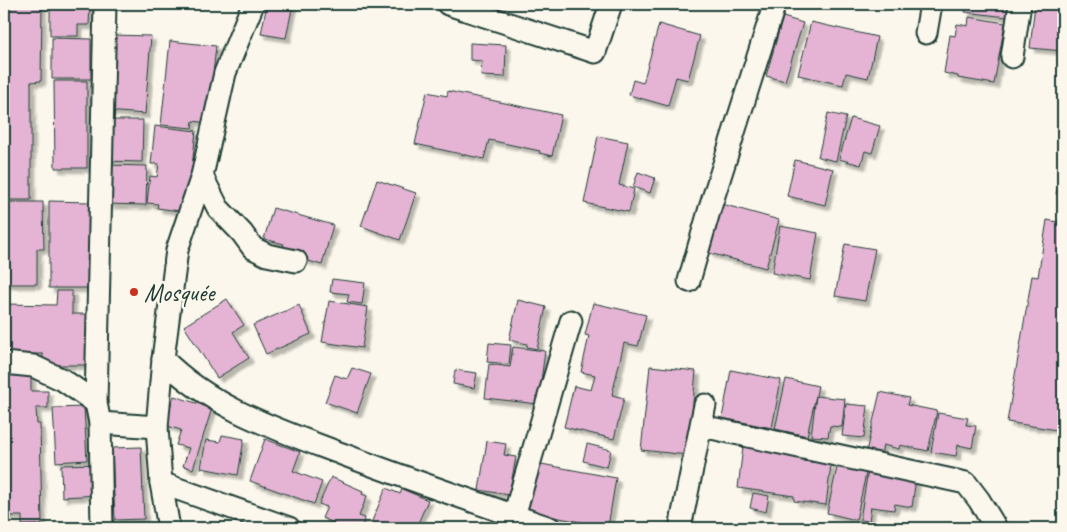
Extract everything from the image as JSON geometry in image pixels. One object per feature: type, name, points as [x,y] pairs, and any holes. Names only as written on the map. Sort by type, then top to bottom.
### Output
[{"type":"street","points":[[102,528],[98,413],[106,4]]},
{"type":"street","points":[[169,528],[161,483],[157,427],[163,359],[177,250],[202,176],[225,73],[253,4]]},
{"type":"street","points":[[448,4],[595,52],[611,4]]},
{"type":"street","points":[[689,281],[774,6],[773,4]]},
{"type":"street","points":[[926,34],[931,4]]},
{"type":"street","points":[[1012,57],[1020,4]]},
{"type":"street","points":[[202,176],[218,208],[242,233],[253,248],[267,255],[296,261]]},
{"type":"street","points":[[514,516],[571,322]]},
{"type":"street","points":[[163,359],[177,373],[220,403],[275,428],[409,479],[550,528]]},
{"type":"street","points":[[4,363],[33,366],[63,380],[98,413],[157,427]]},
{"type":"street","points":[[680,528],[705,405]]},
{"type":"street","points":[[702,426],[966,483],[996,528]]},
{"type":"street","points":[[161,483],[289,528]]},
{"type":"building","points":[[4,4],[42,4],[41,81],[31,82],[31,200],[4,200]]},
{"type":"building","points":[[50,4],[90,4],[89,25],[78,25],[78,36],[50,36]]},
{"type":"building","points":[[267,4],[293,4],[286,38],[261,34]]},
{"type":"building","points":[[481,4],[502,4],[500,10]]},
{"type":"building","points":[[966,4],[1008,4],[1007,17],[965,12]]},
{"type":"building","points":[[1035,4],[1063,4],[1063,51],[1030,48]]},
{"type":"building","points":[[783,17],[803,23],[785,81],[766,76]]},
{"type":"building","points":[[969,17],[1005,23],[994,84],[958,78],[958,76],[944,73],[950,35],[955,36],[957,24],[968,26]]},
{"type":"building","points":[[811,22],[877,37],[868,78],[846,73],[843,85],[798,75]]},
{"type":"building","points":[[659,24],[700,36],[688,80],[676,77],[668,106],[629,95],[633,80],[643,83]]},
{"type":"building","points":[[111,35],[151,36],[145,114],[106,111]]},
{"type":"building","points":[[52,38],[91,39],[91,79],[52,79]]},
{"type":"building","points":[[170,41],[216,46],[208,123],[193,121],[192,128],[161,125]]},
{"type":"building","points":[[470,43],[506,45],[505,77],[481,76],[482,61],[470,60]]},
{"type":"building","points":[[54,81],[87,81],[87,168],[55,168]]},
{"type":"building","points":[[448,91],[561,115],[552,156],[539,153],[540,151],[489,140],[484,159],[415,144],[427,92],[447,96]]},
{"type":"building","points":[[828,113],[846,117],[836,161],[818,157]]},
{"type":"building","points":[[851,118],[880,126],[872,153],[865,151],[861,165],[839,159]]},
{"type":"building","points":[[105,120],[143,120],[142,162],[105,161]]},
{"type":"building","points":[[155,126],[196,131],[187,212],[157,208],[158,204],[147,203],[150,176],[157,177],[159,164],[151,164]]},
{"type":"building","points":[[598,136],[628,142],[619,185],[634,189],[629,212],[584,203]]},
{"type":"building","points":[[795,160],[833,169],[825,205],[787,196]]},
{"type":"building","points":[[104,165],[147,166],[146,205],[104,204]]},
{"type":"building","points":[[638,172],[655,178],[650,193],[633,187]]},
{"type":"building","points":[[1061,173],[1063,173],[1063,195],[1056,194]]},
{"type":"building","points":[[377,180],[416,193],[400,240],[361,226]]},
{"type":"building","points":[[49,201],[89,202],[89,288],[49,288]]},
{"type":"building","points":[[4,202],[43,202],[44,249],[37,249],[37,284],[4,284]]},
{"type":"building","points":[[722,204],[779,220],[766,268],[709,253]]},
{"type":"building","points":[[273,208],[333,225],[322,265],[281,253],[284,244],[264,239]]},
{"type":"building","points":[[1047,220],[1063,223],[1063,431],[1007,422],[1032,276],[1038,277]]},
{"type":"building","points":[[780,226],[818,233],[810,280],[772,273]]},
{"type":"building","points":[[845,244],[875,249],[865,301],[835,296]]},
{"type":"building","points":[[332,279],[365,283],[362,304],[347,302],[349,294],[330,292]]},
{"type":"building","points":[[57,291],[72,291],[72,314],[89,314],[88,365],[43,365],[43,354],[4,354],[4,304],[56,305]]},
{"type":"building","points":[[227,299],[244,325],[233,332],[249,358],[217,378],[184,326]]},
{"type":"building","points":[[518,300],[546,307],[537,349],[527,347],[527,344],[509,340]]},
{"type":"building","points":[[329,301],[368,307],[362,348],[322,342]]},
{"type":"building","points":[[593,303],[646,315],[638,346],[624,343],[612,395],[624,398],[614,439],[564,427],[574,386],[591,390],[595,375],[581,372],[589,336],[585,335]]},
{"type":"building","points":[[299,305],[311,334],[266,354],[253,325]]},
{"type":"building","points":[[489,343],[511,345],[509,364],[487,362]]},
{"type":"building","points":[[513,347],[545,351],[538,404],[485,398],[489,364],[510,367]]},
{"type":"building","points":[[650,366],[696,371],[688,455],[641,450]]},
{"type":"building","points":[[352,368],[371,374],[357,413],[325,402],[335,375],[347,379]]},
{"type":"building","points":[[455,370],[477,373],[474,388],[453,384]]},
{"type":"building","points":[[731,370],[781,380],[772,428],[722,418]]},
{"type":"building","points":[[4,375],[31,375],[31,391],[48,391],[48,408],[36,408],[37,424],[40,424],[42,525],[22,525],[22,516],[4,516]]},
{"type":"building","points":[[786,379],[818,386],[807,436],[775,429]]},
{"type":"building","points":[[880,392],[909,398],[907,405],[937,411],[928,451],[900,445],[899,449],[883,445],[881,455],[866,452]]},
{"type":"building","points":[[174,396],[212,408],[193,469],[183,466],[189,448],[176,445],[181,430],[164,425]]},
{"type":"building","points":[[816,396],[845,399],[842,427],[830,426],[828,437],[811,436]]},
{"type":"building","points":[[846,404],[868,406],[864,438],[842,436]]},
{"type":"building","points":[[84,407],[87,460],[56,462],[53,408]]},
{"type":"building","points":[[938,413],[968,418],[966,425],[976,426],[972,448],[958,445],[956,456],[931,452]]},
{"type":"building","points":[[222,435],[244,439],[238,475],[201,468],[206,440],[220,442]]},
{"type":"building","points":[[265,439],[300,452],[293,471],[322,482],[314,504],[250,481]]},
{"type":"building","points":[[487,441],[506,444],[504,455],[516,457],[509,495],[479,490]]},
{"type":"building","points":[[587,444],[611,450],[607,467],[583,461]]},
{"type":"building","points":[[141,447],[144,519],[115,520],[112,448]]},
{"type":"building","points":[[743,447],[802,452],[801,461],[831,464],[826,505],[794,501],[794,496],[738,488]]},
{"type":"building","points":[[536,463],[616,478],[608,527],[527,512]]},
{"type":"building","points":[[838,463],[867,469],[856,520],[827,513]]},
{"type":"building","points":[[99,464],[100,495],[62,497],[61,465]]},
{"type":"building","points":[[868,470],[916,478],[912,507],[895,504],[894,510],[871,507],[869,521],[860,520]]},
{"type":"building","points":[[331,477],[363,491],[362,494],[367,496],[359,516],[365,518],[361,528],[332,528],[334,523],[322,518],[327,507],[319,504]]},
{"type":"building","points":[[386,488],[400,494],[402,489],[428,500],[416,528],[369,528]]},
{"type":"building","points":[[753,493],[769,496],[766,512],[750,508]]},
{"type":"building","points":[[481,521],[497,528],[478,528]]},
{"type":"building","points":[[37,525],[37,528],[4,528],[4,527]]},
{"type":"place","name":"Mosquée","points":[[134,292]]}]
